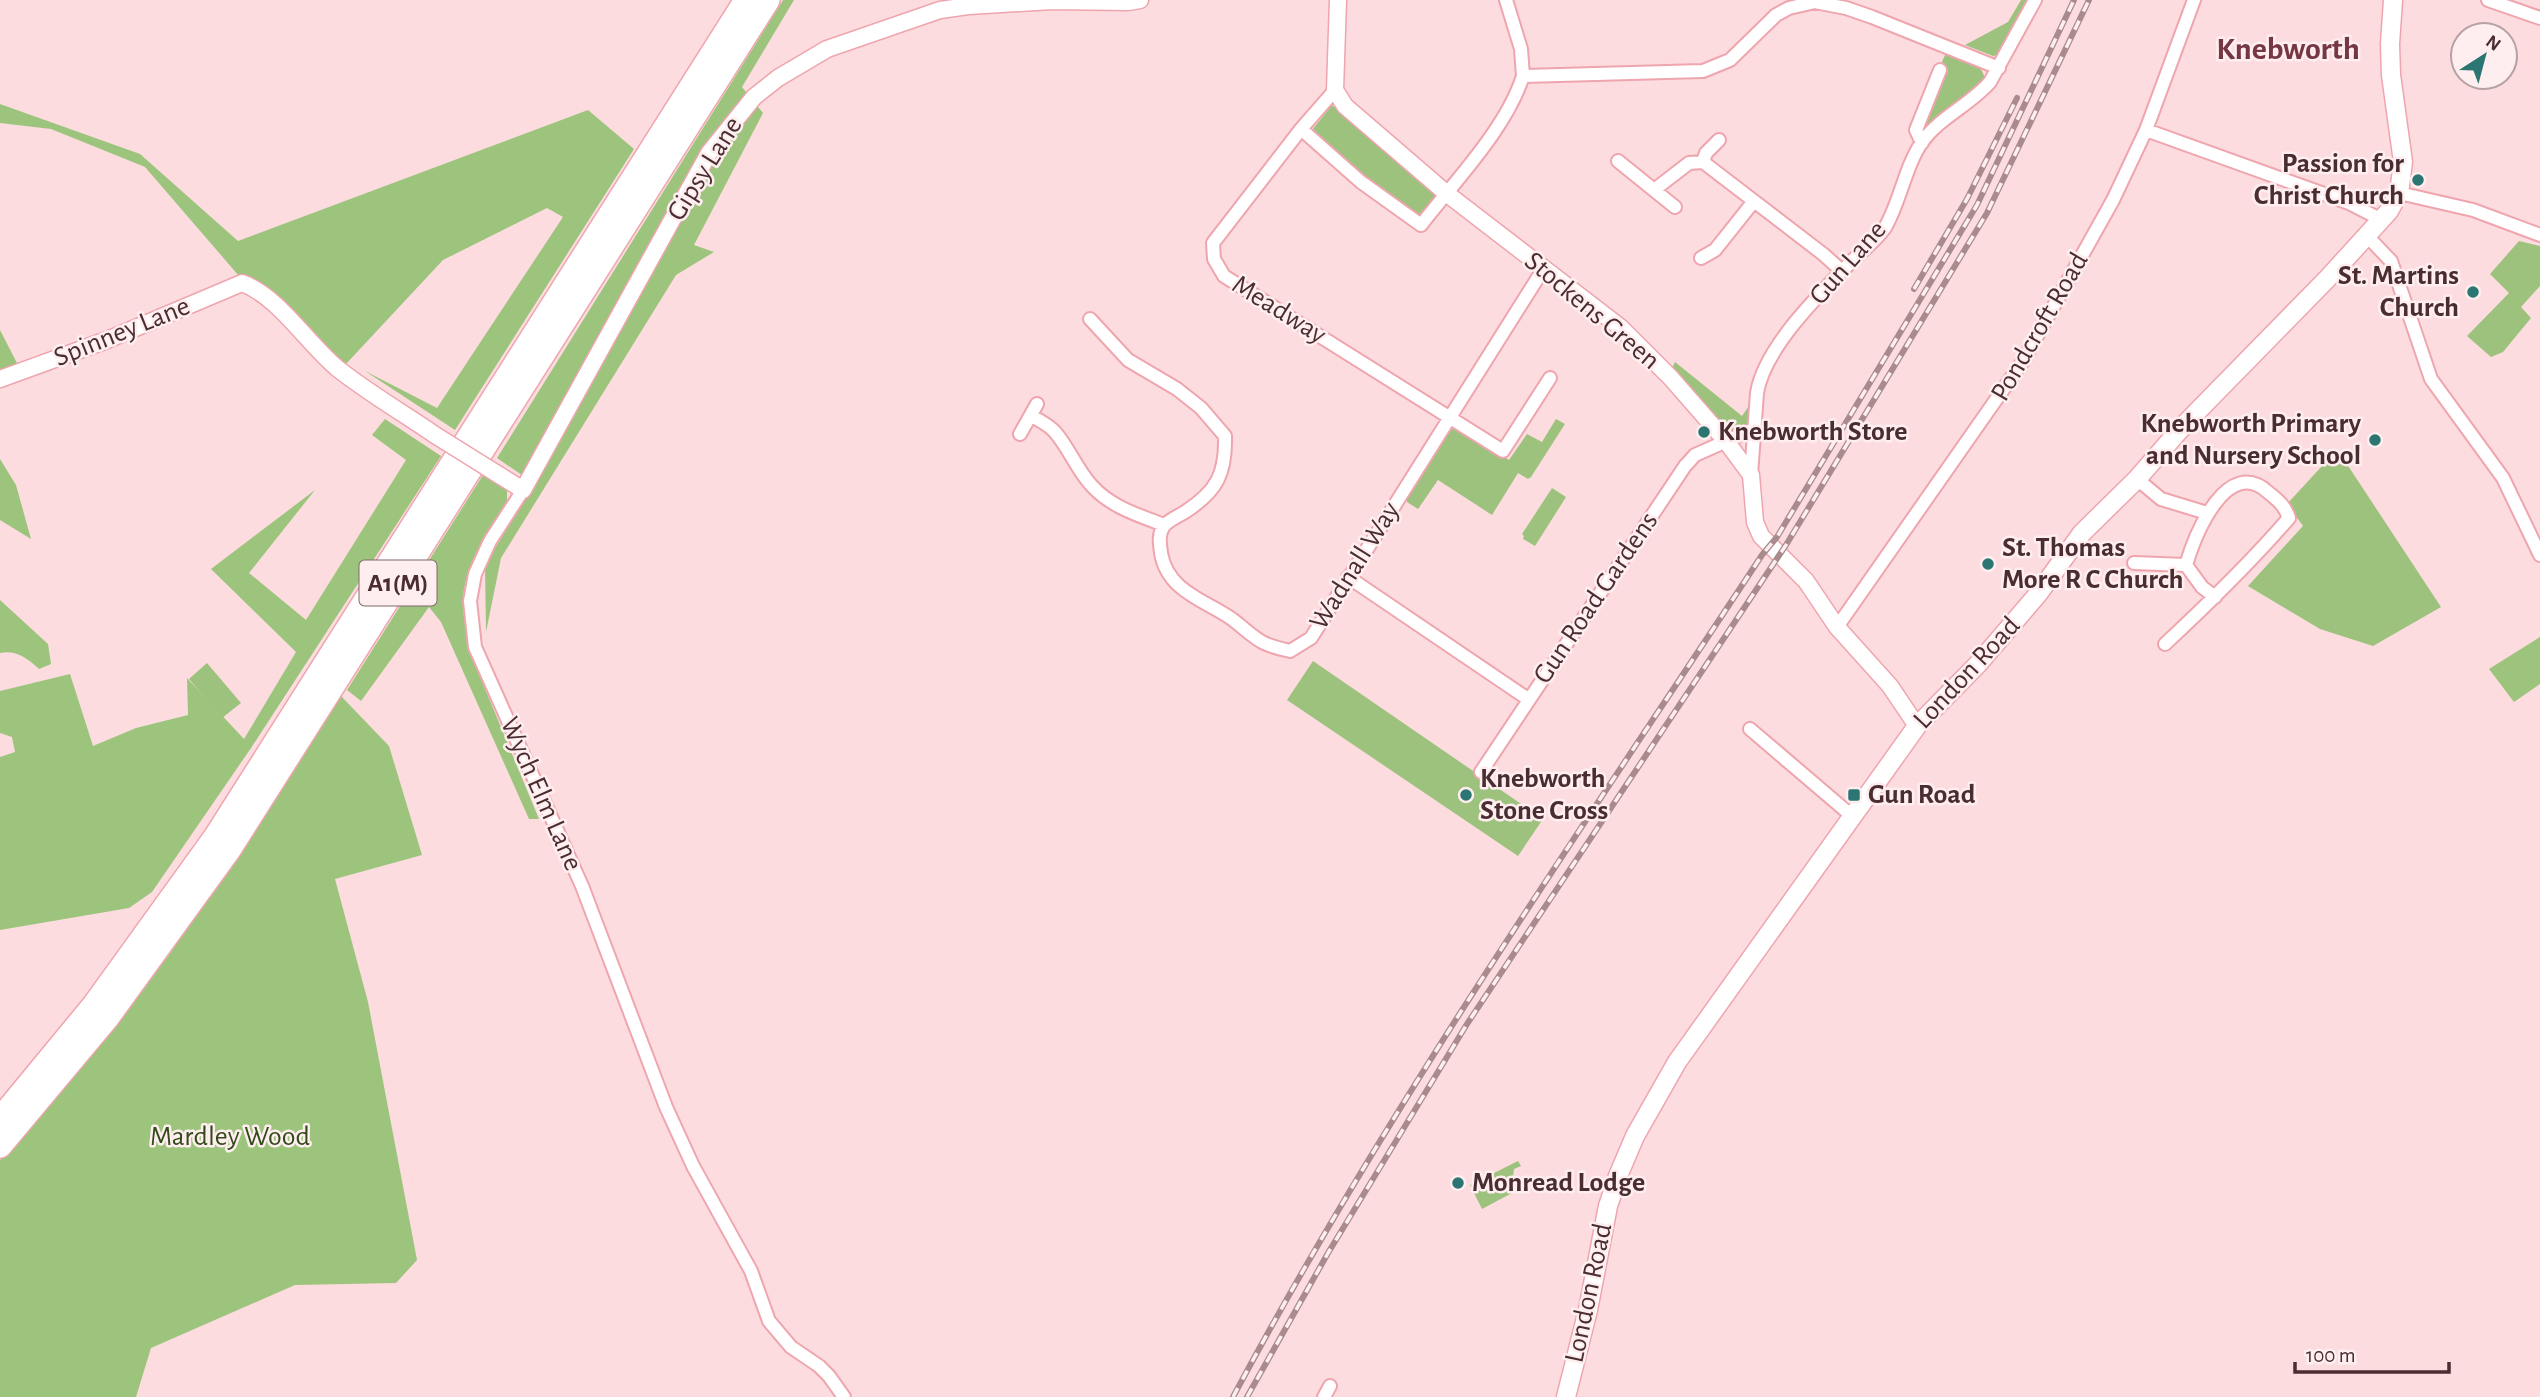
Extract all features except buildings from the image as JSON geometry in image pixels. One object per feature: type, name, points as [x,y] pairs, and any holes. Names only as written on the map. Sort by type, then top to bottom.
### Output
[{"type":"highway","name":"A1(M)","points":[[0,1119],[94,1005],[216,836],[746,0]]},
{"type":"highway","name":"A1(M)","points":[[0,1146],[108,1017],[229,850],[768,0]]},
{"type":"main road","name":"London Road","points":[[1566,1397],[1588,1310],[1608,1206],[1635,1136],[1676,1062],[1917,726],[1978,664],[2038,594],[2082,533],[2137,479],[2183,426],[2389,211],[2399,193],[2403,162],[2390,44],[2393,0]]},
{"type":"street","name":"Gipsy Lane","points":[[523,490],[709,153],[754,97],[778,78],[827,48],[940,10],[1052,1],[1140,0]]},
{"type":"street","points":[[1335,90],[1338,0]]},
{"type":"street","points":[[1301,129],[1361,182],[1421,225],[1511,107],[1523,76],[1521,49],[1506,0]]},
{"type":"street","name":"Gun Lane","points":[[1751,475],[1759,379],[1768,361],[1802,315],[1885,227],[1922,143],[1940,123],[1983,90],[1999,68],[2035,0]]},
{"type":"street","name":"Pondcroft Road","points":[[1837,627],[2024,361],[2113,200],[2146,130],[2194,0]]},
{"type":"street","points":[[2488,0],[2540,18]]},
{"type":"street","points":[[1523,76],[1703,71],[1730,60],[1766,24],[1789,8],[1815,2],[1847,4],[1999,68]]},
{"type":"street","points":[[1922,143],[1916,130],[1940,70]]},
{"type":"street","name":"Meadway","points":[[1335,90],[1301,129],[1213,243],[1214,259],[1224,276],[1503,451],[1550,378]]},
{"type":"street","name":"Stockens Green","points":[[1335,90],[1345,106],[1446,192],[1620,327],[1671,378],[1726,441],[1751,475]]},
{"type":"street","points":[[2146,130],[2348,203],[2382,220]]},
{"type":"street","points":[[1703,162],[1706,153],[1719,140]]},
{"type":"street","points":[[1618,161],[1675,207]]},
{"type":"street","points":[[1654,190],[1689,163],[1703,162],[1842,271]]},
{"type":"street","points":[[2399,193],[2473,210],[2540,236]]},
{"type":"street","points":[[1701,258],[1721,243],[1754,201]]},
{"type":"street","points":[[2367,236],[2391,261],[2431,379],[2503,478],[2540,555]]},
{"type":"street","name":"Wadnall Way","points":[[1164,525],[1159,539],[1162,559],[1171,578],[1181,589],[1229,617],[1263,643],[1290,651],[1311,638],[1544,268]]},
{"type":"street","name":"Spinney Lane","points":[[0,379],[107,340],[242,283],[254,287],[267,298],[337,368],[435,435],[523,490]]},
{"type":"street","points":[[1020,434],[1035,410],[1054,430],[1091,485],[1104,498],[1164,525],[1202,499],[1216,485],[1224,467],[1225,436],[1201,408],[1177,389],[1128,360],[1090,319]]},
{"type":"street","name":"Gun Road Gardens","points":[[1481,772],[1685,466],[1695,455],[1756,428]]},
{"type":"street","points":[[1751,475],[1755,522],[1761,536],[1806,581],[1837,627],[1890,686],[1917,726]]},
{"type":"street","points":[[2137,479],[2161,499],[2207,513]]},
{"type":"street","points":[[2165,644],[2216,597],[2289,518],[2286,508],[2262,486],[2252,482],[2242,483],[2226,491],[2207,513],[2186,565]]},
{"type":"street","name":"Wych Elm Lane","points":[[523,490],[490,541],[475,574],[470,601],[475,647],[582,886],[666,1107],[693,1166],[751,1271],[769,1321],[790,1347],[829,1376],[844,1397]]},
{"type":"street","points":[[2134,562],[2186,565]]},
{"type":"street","points":[[2186,565],[2202,587],[2216,597]]},
{"type":"street","points":[[1348,577],[1528,699]]},
{"type":"street","points":[[1750,729],[1852,816]]},
{"type":"green space","points":[[783,0],[794,0],[742,87],[763,113],[694,245],[714,252],[676,275],[501,558],[486,632],[485,564],[535,484],[497,458]]},
{"type":"green space","points":[[2021,0],[2031,0],[1999,55],[1993,56],[1965,45],[2008,22]]},
{"type":"green space","points":[[1946,53],[1976,65],[1985,80],[1923,134],[1920,130],[1947,68],[1941,64]]},
{"type":"green space","points":[[0,104],[140,154],[238,241],[588,110],[634,149],[455,430],[365,371],[437,408],[563,217],[547,208],[443,260],[345,365],[250,276],[239,276],[145,167],[51,129],[0,123]]},
{"type":"green space","points":[[1332,105],[1440,194],[1420,217],[1361,176],[1312,130]]},
{"type":"green space","points":[[2519,241],[2540,246],[2540,286],[2521,307],[2531,318],[2503,352],[2491,357],[2467,336],[2509,293],[2490,274]]},
{"type":"green space","points":[[0,330],[19,367],[0,372]]},
{"type":"green space","points":[[1675,362],[1742,416],[1751,403],[1749,425],[1732,433],[1727,431],[1671,370]]},
{"type":"green space","points":[[385,419],[441,456],[251,748],[152,892],[129,908],[0,930],[0,757],[15,752],[12,737],[0,733],[0,691],[70,674],[93,746],[136,728],[188,715],[187,678],[244,739],[296,652],[211,569],[315,490],[249,573],[306,620],[406,460],[372,435]]},
{"type":"green space","points":[[1556,419],[1565,424],[1531,477],[1528,479],[1518,473],[1492,515],[1438,480],[1418,509],[1407,502],[1407,497],[1452,429],[1462,429],[1509,460],[1527,434],[1542,442]]},
{"type":"green space","points":[[2339,452],[2441,607],[2373,646],[2320,629],[2248,586],[2303,526],[2287,504],[2334,453]]},
{"type":"green space","points":[[0,459],[16,485],[31,539],[0,520]]},
{"type":"green space","points":[[483,475],[507,491],[507,501],[479,548],[468,574],[463,600],[466,628],[471,655],[539,819],[529,819],[441,622],[429,607],[361,701],[347,690]]},
{"type":"green space","points":[[1552,488],[1566,497],[1535,546],[1523,539],[1522,534]]},
{"type":"green space","points":[[0,600],[48,644],[51,664],[39,669],[21,656],[0,653]]},
{"type":"green space","points":[[2540,637],[2540,684],[2514,702],[2489,669]]},
{"type":"green space","points":[[1313,661],[1543,819],[1518,856],[1287,700]]},
{"type":"green space","points":[[207,663],[241,703],[222,718],[189,679]]},
{"type":"green space","name":"Mardley Wood","points":[[341,696],[389,746],[422,855],[335,879],[368,1002],[417,1260],[396,1283],[295,1285],[151,1348],[136,1397],[0,1397],[0,1160],[169,955]]},
{"type":"green space","points":[[1518,1161],[1521,1166],[1514,1169],[1513,1177],[1520,1182],[1526,1179],[1529,1184],[1482,1209],[1470,1185]]},
{"type":"railway","points":[[1233,1397],[1293,1288],[1421,1075],[1556,866],[1762,555],[1777,537],[1977,205],[2074,0]]},
{"type":"railway","points":[[1247,1397],[1328,1253],[1467,1024],[1786,545],[1987,213],[2089,0]]},
{"type":"railway","points":[[1914,289],[1967,199],[2017,98]]},
{"type":"place","name":"Passion for Christ Church","points":[[2418,180]]},
{"type":"place","name":"St. Martins Church","points":[[2473,292]]},
{"type":"place","name":"Knebworth Store","points":[[1704,432]]},
{"type":"place","name":"Knebworth Primary and Nursery School","points":[[2375,440]]},
{"type":"place","name":"St. Thomas More R C Church","points":[[1988,564]]},
{"type":"place","name":"Knebworth Stone Cross","points":[[1466,795]]},
{"type":"place","name":"Gun Road","points":[[1854,795]]},
{"type":"place","name":"Monread Lodge","points":[[1458,1183]]},
{"type":"district","name":"Knebworth","points":[[2288,49]]}]
